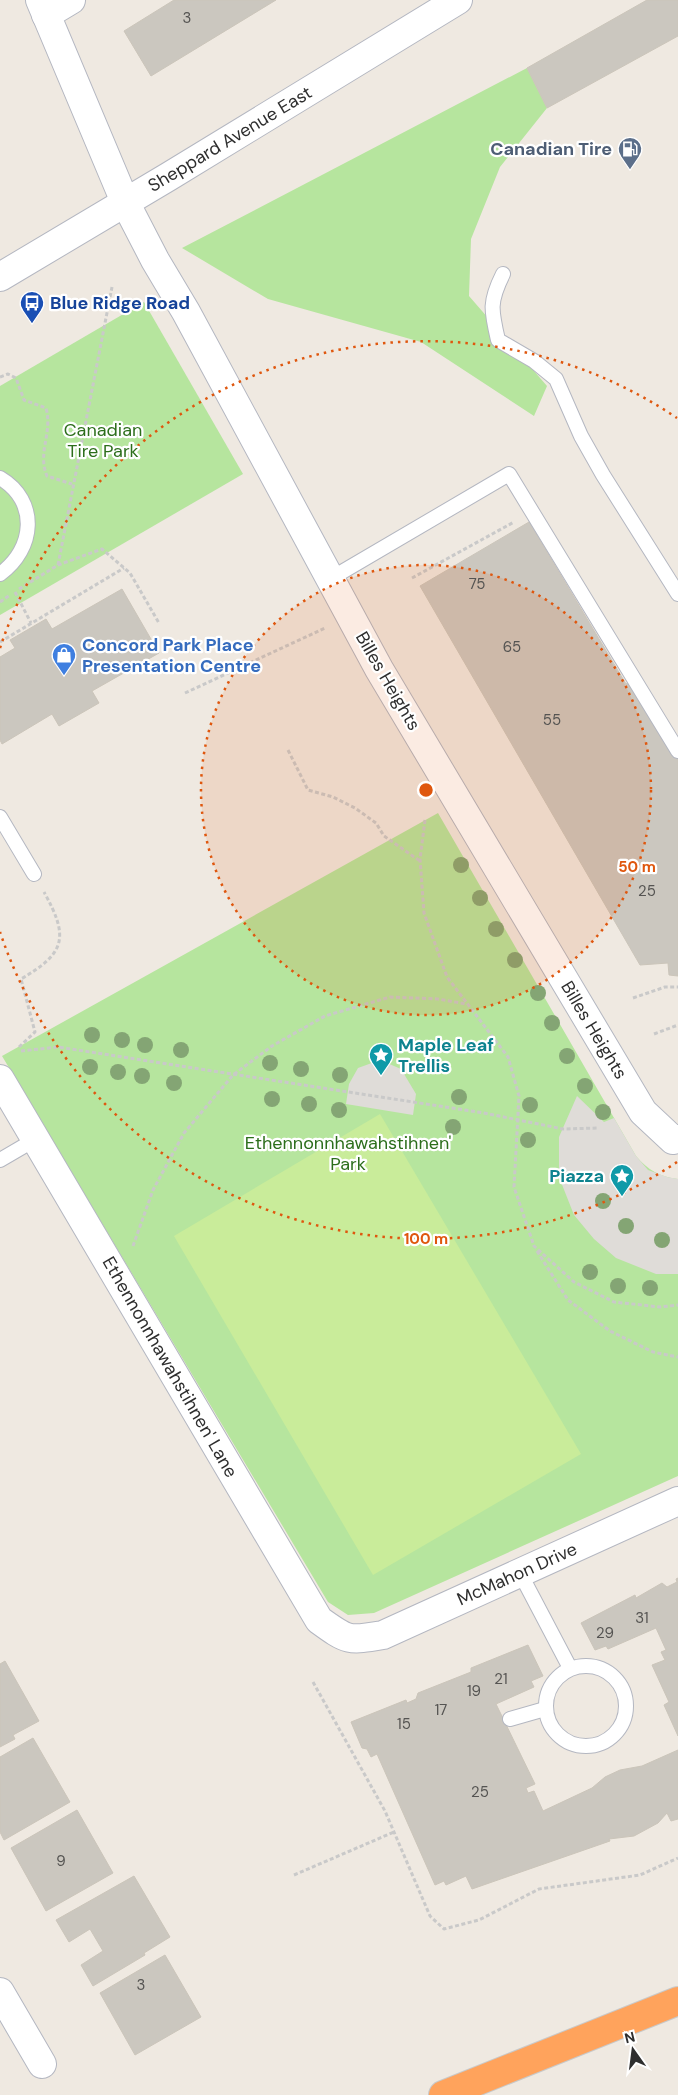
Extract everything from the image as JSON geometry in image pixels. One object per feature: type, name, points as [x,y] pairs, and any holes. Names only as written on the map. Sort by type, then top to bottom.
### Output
[{"type":"highway","points":[[443,2095],[678,2001]]},
{"type":"street","points":[[71,0],[43,7],[125,202]]},
{"type":"street","name":"Sheppard Avenue East","points":[[0,277],[458,0]]},
{"type":"street","name":"Billes Heights","points":[[125,202],[394,694],[640,1107],[673,1140],[678,1139]]},
{"type":"street","name":"Ethennonnhawahstihnen' Lane","points":[[0,1079],[319,1620],[344,1638],[353,1640]]},
{"type":"street","name":"McMahon Drive","points":[[353,1640],[382,1635],[678,1501]]},
{"type":"street","points":[[0,1992],[42,2064]]},
{"type":"lane","points":[[503,274],[494,292],[491,312],[498,340],[534,361],[556,379],[581,436],[603,475],[678,594]]},
{"type":"lane","points":[[330,579],[509,474],[678,751]]},
{"type":"lane","points":[[0,478],[9,484],[21,498],[27,515],[28,533],[22,551],[12,566],[0,574]]},
{"type":"lane","points":[[0,817],[34,874]]},
{"type":"lane","points":[[0,1160],[36,1139]]},
{"type":"lane","points":[[520,1573],[570,1668]]},
{"type":"lane","points":[[586,1665],[599,1668],[611,1674],[620,1684],[626,1696],[627,1710],[616,1734],[605,1742],[592,1746],[579,1746],[567,1742],[556,1734],[549,1722],[546,1709],[547,1696],[552,1684],[570,1668],[586,1665]]},
{"type":"lane","points":[[510,1719],[546,1709]]},
{"type":"path","points":[[58,565],[72,484],[112,287]]},
{"type":"path","points":[[0,377],[8,374],[16,378],[24,400],[46,408],[49,418],[42,465],[47,476],[72,484]]},
{"type":"path","points":[[412,578],[503,528]]},
{"type":"path","points":[[0,602],[58,565],[102,549],[130,573],[159,623]]},
{"type":"path","points":[[0,642],[124,568]]},
{"type":"path","points":[[14,592],[32,623]]},
{"type":"path","points":[[185,693],[350,616]]},
{"type":"path","points":[[288,750],[308,790],[333,797],[355,808],[376,823],[384,836],[420,861]]},
{"type":"path","points":[[426,820],[420,861],[424,913],[447,977],[508,1057],[519,1096],[514,1187],[534,1246],[568,1300],[610,1331],[653,1352],[678,1357]]},
{"type":"path","points":[[34,874],[52,907],[60,940],[54,956],[44,965],[21,979],[35,1032],[20,1049],[58,1047],[484,1113],[563,1129],[599,1128]]},
{"type":"path","points":[[633,998],[665,988],[678,987]]},
{"type":"path","points":[[133,1246],[153,1190],[184,1133],[233,1075],[272,1046],[325,1016],[390,997],[438,999],[467,1004]]},
{"type":"path","points":[[654,1034],[678,1025]]},
{"type":"path","points":[[534,1246],[574,1282],[614,1302],[660,1307],[678,1305]]},
{"type":"path","points":[[313,1682],[385,1811],[430,1916],[444,1929],[479,1920],[539,1889],[640,1875],[678,1858]]},
{"type":"path","points":[[294,1875],[394,1832]]},
{"type":"green space","points":[[527,68],[547,108],[500,167],[471,239],[469,296],[547,386],[534,416],[421,342],[268,299],[182,248]]},
{"type":"green space","name":"Canadian Tire Park","points":[[144,302],[243,474],[0,615],[0,386]]},
{"type":"green space","name":"Ethennonnhawahstihnen' Park","points":[[438,813],[636,1156],[655,1172],[666,1177],[678,1179],[678,1476],[374,1613],[348,1615],[328,1602],[2,1056]]},
{"type":"green space","points":[[380,1114],[581,1454],[373,1575],[174,1236]]},
{"type":"shaded area","points":[[380,1060],[401,1069],[416,1094],[413,1115],[346,1104],[349,1084],[358,1068]]},
{"type":"shaded area","name":"Piazza","points":[[577,1096],[604,1122],[614,1118],[636,1156],[648,1170],[678,1179],[678,1274],[656,1274],[616,1258],[594,1239],[574,1215],[559,1177],[559,1137]]},
{"type":"building","points":[[174,0],[276,0],[151,76],[124,31]]},
{"type":"building","points":[[647,0],[678,0],[678,36],[547,108],[527,68]]},
{"type":"building","points":[[529,522],[626,684],[640,677],[678,742],[678,976],[669,975],[668,963],[640,965],[420,586]]},
{"type":"building","name":"Concord Park Place Presentation Centre","points":[[122,589],[159,653],[92,691],[99,703],[59,726],[52,714],[2,744],[0,740],[0,657],[15,648],[10,640],[46,619],[52,629]]},
{"type":"building","points":[[678,1578],[678,1736],[664,1705],[669,1702],[652,1665],[665,1660],[661,1652],[666,1650],[656,1628],[608,1649],[606,1646],[595,1650],[581,1623],[635,1595],[636,1598],[662,1583],[667,1587],[677,1582],[676,1579]]},
{"type":"building","points":[[528,1645],[543,1676],[531,1681],[534,1687],[496,1704],[535,1784],[526,1788],[528,1793],[534,1791],[543,1811],[592,1788],[605,1777],[620,1770],[642,1766],[678,1750],[678,1819],[671,1821],[667,1813],[658,1823],[634,1836],[609,1839],[610,1841],[472,1889],[466,1876],[446,1885],[444,1881],[435,1885],[377,1754],[371,1757],[367,1749],[362,1748],[351,1722],[406,1700],[407,1703],[416,1699],[418,1693],[471,1672],[471,1668]]},
{"type":"building","points":[[5,1661],[39,1721],[13,1735],[15,1739],[0,1747],[0,1664]]},
{"type":"building","points":[[33,1738],[70,1802],[4,1840],[0,1832],[0,1757]]},
{"type":"building","points":[[77,1810],[113,1873],[46,1911],[11,1848]]},
{"type":"building","points":[[134,1876],[170,1937],[144,1953],[145,1955],[93,1986],[81,1965],[103,1951],[90,1929],[69,1942],[56,1920]]},
{"type":"building","points":[[165,1955],[201,2017],[135,2055],[100,1993]]},
{"type":"place","name":"Canadian Tire","points":[[630,170]]},
{"type":"place","name":"Blue Ridge Road","points":[[32,324]]},
{"type":"place","name":"Concord Park Place Presentation Centre","points":[[64,676]]},
{"type":"place","name":"Maple Leaf Trellis","points":[[381,1076]]},
{"type":"place","name":"Piazza","points":[[622,1197]]}]
